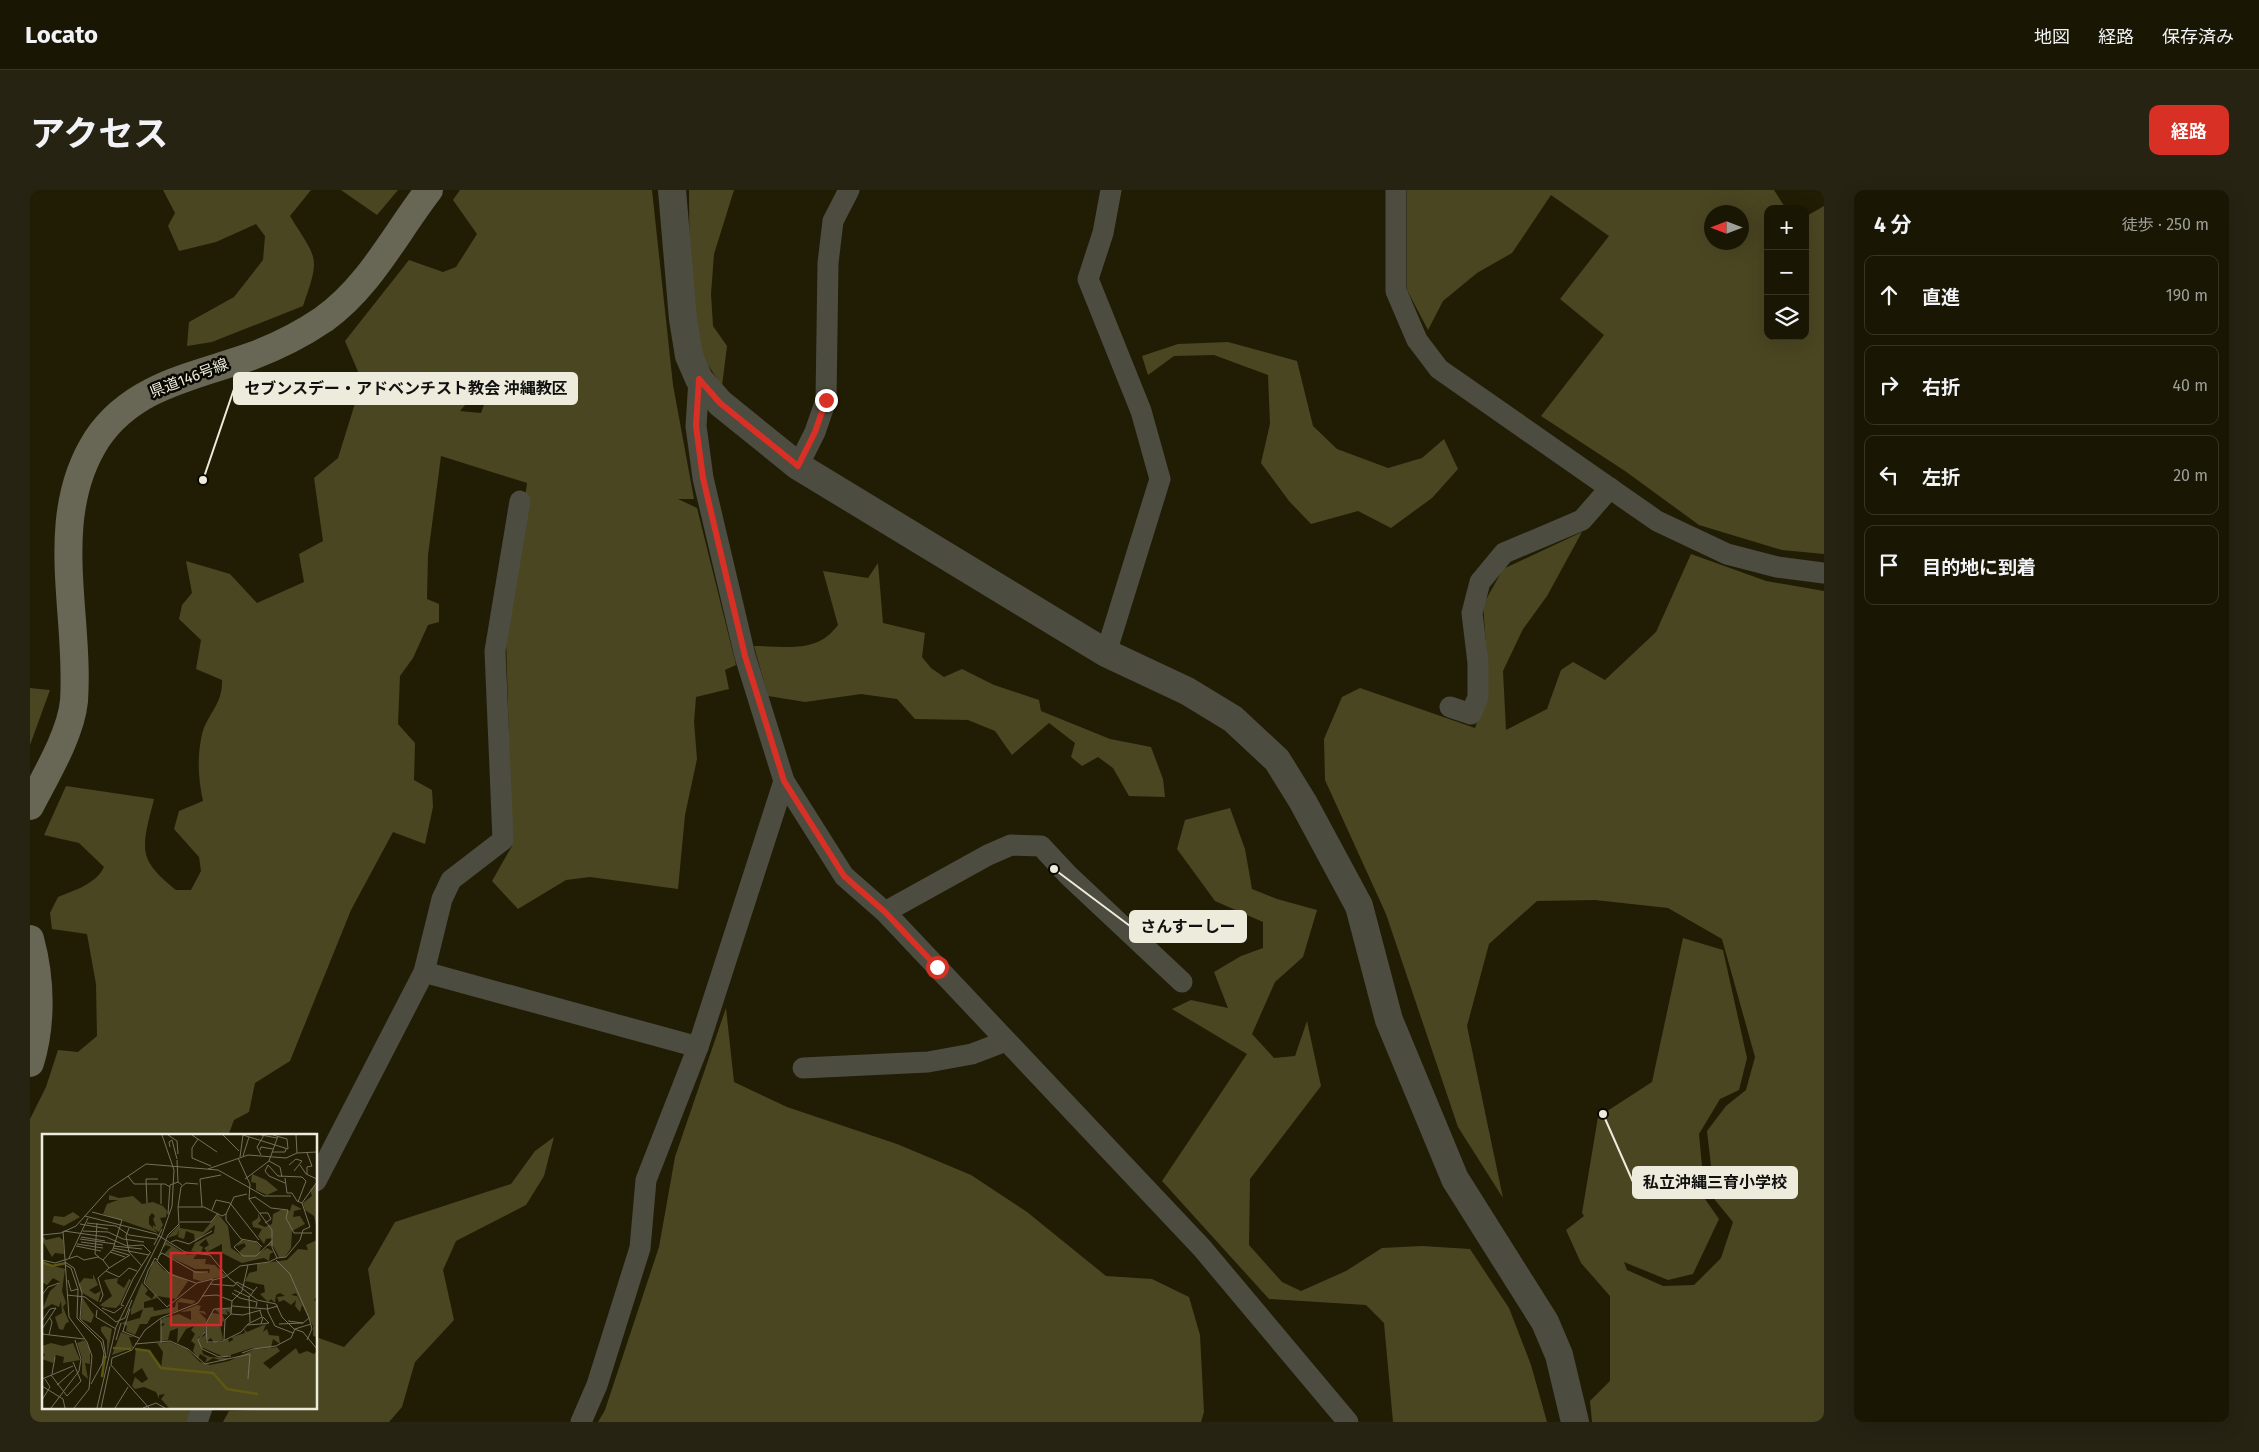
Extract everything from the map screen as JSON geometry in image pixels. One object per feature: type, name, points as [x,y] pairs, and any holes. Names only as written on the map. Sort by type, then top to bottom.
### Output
[{"type":"main road","name":"県道146号線","points":[[30,806],[64,735],[74,703],[68,530],[72,499],[82,466],[98,438],[117,415],[147,392],[168,382],[251,356],[283,343],[324,319],[356,291],[429,190]]},
{"type":"main road","points":[[30,939],[38,982],[38,1015],[35,1046],[30,1063]]},
{"type":"street","points":[[672,190],[683,320],[689,356],[699,379],[720,403],[798,466],[1106,653],[1187,692],[1233,719],[1277,760],[1303,802],[1358,906],[1389,1020],[1455,1179],[1545,1322],[1559,1355],[1575,1422]]},
{"type":"street","points":[[798,466],[815,432],[826,400],[829,255],[833,221],[849,190]]},
{"type":"street","points":[[1106,653],[1160,479],[1141,411],[1088,279],[1103,233],[1111,190]]},
{"type":"street","points":[[1396,190],[1396,292],[1417,340],[1439,368],[1657,521],[1727,554],[1776,567],[1824,573]]},
{"type":"street","points":[[699,379],[696,426],[703,478],[745,656],[784,781],[844,876],[885,912],[1202,1248],[1348,1422]]},
{"type":"street","points":[[1450,707],[1470,714],[1478,697],[1478,663],[1472,613],[1480,582],[1504,553],[1582,520],[1610,488]]},
{"type":"street","points":[[318,1177],[424,972],[442,899],[451,880],[503,840],[495,651],[520,500]]},
{"type":"street","points":[[581,1422],[598,1385],[640,1248],[646,1180],[698,1047],[784,781]]},
{"type":"street","points":[[885,912],[1011,845],[1041,846],[1068,875],[1182,982]]},
{"type":"street","points":[[424,972],[698,1047]]},
{"type":"street","points":[[803,1068],[928,1062],[972,1054],[1006,1041]]},
{"type":"shaded area","points":[[163,190],[311,190],[290,216],[311,250],[313,258],[312,277],[303,306],[212,342],[187,346],[189,322],[234,297],[263,260],[265,236],[256,224],[216,242],[179,251],[168,226],[175,213]]},
{"type":"shaded area","points":[[341,190],[398,190],[377,215]]},
{"type":"shaded area","points":[[460,190],[652,190],[673,385],[694,499],[678,499],[697,508],[736,665],[725,670],[729,689],[696,697],[694,722],[697,759],[685,815],[678,889],[590,877],[566,880],[518,909],[492,881],[512,846],[506,638],[527,483],[441,456],[428,555],[427,599],[439,604],[439,622],[428,625],[413,658],[400,676],[398,724],[415,743],[414,780],[432,790],[433,807],[425,844],[393,832],[351,910],[290,1061],[255,1083],[249,1112],[234,1120],[229,1134],[42,1134],[42,1410],[190,1410],[187,1422],[30,1422],[30,1119],[46,1087],[58,1050],[78,1052],[97,1036],[96,984],[87,934],[52,929],[50,913],[58,897],[90,882],[96,878],[104,867],[79,843],[44,835],[66,786],[154,799],[145,841],[146,854],[150,864],[176,890],[191,890],[201,871],[199,857],[174,829],[179,811],[203,801],[199,768],[200,743],[205,727],[218,702],[222,680],[196,669],[201,640],[179,619],[182,605],[192,593],[186,561],[230,574],[257,603],[304,582],[299,554],[323,541],[314,478],[338,458],[362,381],[345,341],[409,260],[443,272],[456,267],[477,234],[453,200]],"holes":[[[485,402],[481,413],[460,411],[465,405]]]},
{"type":"shaded area","points":[[689,190],[734,190],[714,254],[711,294],[713,326],[727,346],[722,386],[700,353],[690,313]]},
{"type":"shaded area","points":[[1407,190],[1774,190],[1783,205],[1764,205],[1764,340],[1809,340],[1809,215],[1824,206],[1824,554],[1782,550],[1699,525],[1625,471],[1541,416],[1604,335],[1560,299],[1609,236],[1551,195],[1512,253],[1477,273],[1443,301],[1428,330],[1407,290]]},
{"type":"shaded area","points":[[1228,342],[1297,361],[1313,426],[1337,449],[1388,468],[1422,458],[1444,439],[1458,469],[1432,498],[1391,528],[1358,511],[1311,524],[1289,501],[1261,463],[1270,424],[1268,375],[1214,355],[1174,356],[1148,375],[1142,356],[1178,344]]},
{"type":"shaded area","points":[[1582,532],[1547,596],[1523,629],[1503,671],[1506,730],[1547,709],[1561,670],[1573,662],[1605,680],[1656,632],[1691,554],[1766,581],[1824,591],[1824,1422],[1592,1422],[1590,1401],[1610,1381],[1610,1296],[1581,1263],[1566,1230],[1584,1216],[1582,1213],[1598,1117],[1652,1082],[1683,938],[1723,950],[1747,1058],[1739,1090],[1720,1099],[1699,1134],[1705,1199],[1719,1219],[1693,1274],[1668,1280],[1624,1262],[1627,1270],[1663,1286],[1694,1285],[1721,1258],[1733,1222],[1715,1200],[1707,1131],[1726,1106],[1746,1090],[1755,1057],[1722,939],[1668,908],[1595,900],[1537,901],[1489,944],[1467,1026],[1503,1198],[1458,1127],[1386,914],[1325,780],[1324,739],[1342,697],[1360,688],[1475,728],[1483,704],[1487,658],[1483,605],[1503,569]]},
{"type":"shaded area","points":[[878,563],[883,623],[925,633],[922,657],[931,668],[944,677],[962,669],[994,685],[1039,700],[1041,711],[1110,739],[1151,747],[1163,779],[1165,797],[1129,796],[1113,768],[1098,757],[1082,766],[1071,757],[1075,743],[1049,723],[1012,755],[995,731],[968,720],[915,719],[897,699],[861,694],[805,702],[768,696],[754,646],[789,647],[821,641],[838,625],[823,571],[868,578]]},
{"type":"shaded area","points":[[30,688],[50,690],[30,745]]},
{"type":"shaded area","points":[[1230,808],[1245,849],[1252,889],[1277,899],[1317,910],[1303,957],[1275,982],[1252,1034],[1274,1058],[1295,1056],[1307,1021],[1321,1086],[1250,1179],[1249,1245],[1282,1282],[1301,1291],[1346,1271],[1382,1248],[1422,1246],[1470,1249],[1509,1308],[1531,1365],[1547,1422],[1393,1422],[1384,1323],[1366,1305],[1269,1299],[1162,1181],[1247,1054],[1172,1009],[1191,1000],[1228,1008],[1214,972],[1241,956],[1263,948],[1263,922],[1215,901],[1177,849],[1185,820]]},
{"type":"shaded area","points":[[726,1008],[734,1082],[787,1107],[897,1144],[971,1175],[1027,1212],[1106,1276],[1152,1279],[1189,1297],[1200,1335],[1204,1412],[1201,1422],[598,1422],[605,1410],[659,1247],[675,1157]]},
{"type":"shaded area","points":[[554,1137],[544,1176],[526,1205],[456,1241],[443,1270],[454,1320],[415,1362],[402,1407],[389,1422],[223,1422],[229,1411],[318,1410],[318,1338],[344,1347],[375,1314],[368,1269],[395,1222],[511,1184],[535,1151]]},
{"type":"place","name":"セブンスデー・アドベンチスト教会 沖縄教区","points":[[203,480]]},
{"type":"place","name":"さんすーしー","points":[[1054,869]]},
{"type":"place","name":"私立沖縄三育小学校","points":[[1603,1114]]},
{"type":"route","points":[[826,400],[815,432],[798,466],[720,403],[699,379],[696,426],[703,478],[745,656],[784,781],[844,876],[885,912],[937,967]]}]
